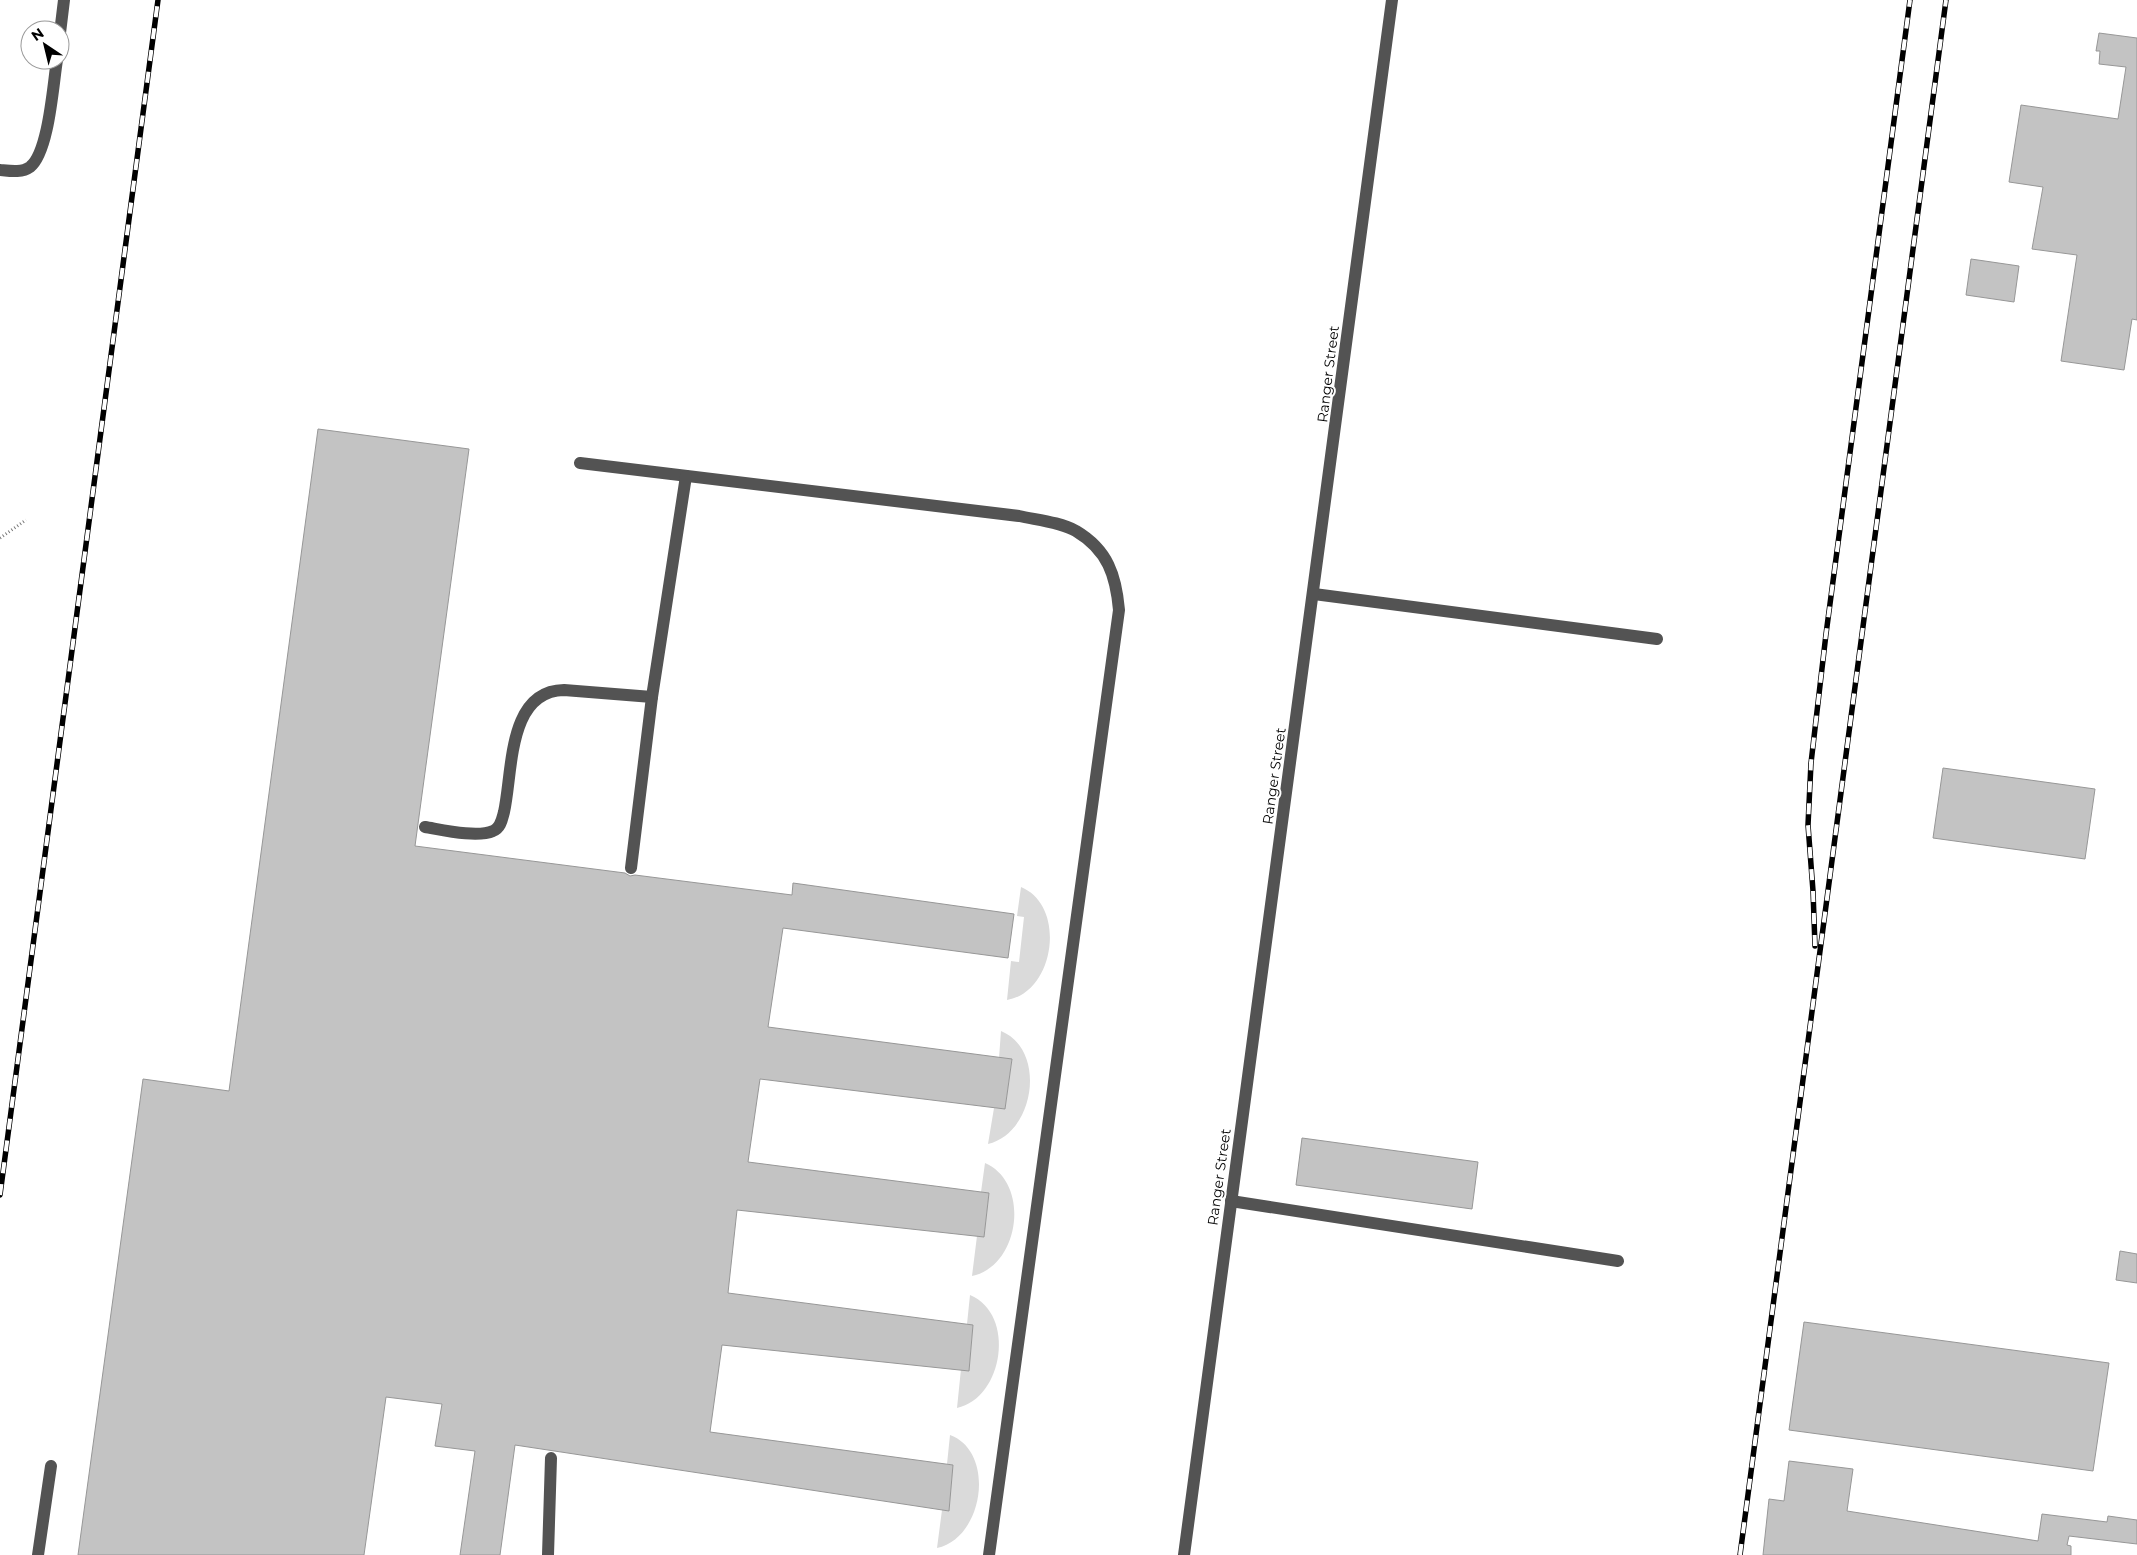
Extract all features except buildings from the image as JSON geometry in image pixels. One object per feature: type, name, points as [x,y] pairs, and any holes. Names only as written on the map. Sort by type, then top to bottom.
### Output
[{"type":"lane","points":[[62,20],[64,0]]},
{"type":"lane","name":"Ranger Street","points":[[1184,1555],[1392,0]]},
{"type":"lane","points":[[0,170],[22,170],[29,168],[35,161],[42,147],[48,124],[56,70]]},
{"type":"lane","points":[[580,463],[1019,516],[1054,523],[1076,531],[1096,548],[1109,565],[1117,585],[1119,610],[989,1555]]},
{"type":"lane","points":[[631,868],[652,698],[686,476]]},
{"type":"lane","points":[[1314,594],[1657,639]]},
{"type":"lane","points":[[425,828],[486,833],[495,831],[498,828],[506,802],[515,739],[527,708],[537,698],[556,690],[564,690],[652,698]]},
{"type":"lane","points":[[1231,1201],[1618,1260]]},
{"type":"lane","points":[[548,1555],[551,1458]]},
{"type":"lane","points":[[38,1555],[51,1466]]},
{"type":"path","points":[[0,538],[26,520]]},
{"type":"shaded area","points":[[1021,887],[1036,897],[1045,912],[1049,929],[1049,948],[1045,966],[1036,982],[1023,994],[1007,1000],[1011,961],[1019,962],[1024,917],[1017,916]]},
{"type":"shaded area","points":[[1001,1031],[1016,1041],[1025,1055],[1029,1072],[1029,1090],[1025,1108],[1016,1124],[1004,1137],[988,1144],[994,1108],[1005,1109],[1012,1060],[999,1058]]},
{"type":"shaded area","points":[[985,1163],[1000,1173],[1009,1188],[1014,1205],[1014,1223],[1009,1241],[1001,1257],[988,1269],[972,1276],[977,1236],[984,1237],[989,1193],[981,1192]]},
{"type":"shaded area","points":[[970,1295],[985,1305],[994,1319],[998,1336],[998,1355],[994,1373],[985,1389],[973,1401],[957,1408],[961,1369],[969,1371],[973,1326],[967,1324]]},
{"type":"shaded area","points":[[950,1435],[965,1444],[974,1458],[978,1476],[978,1494],[974,1512],[965,1529],[953,1541],[937,1548],[942,1510],[949,1511],[953,1465],[947,1464]]},
{"type":"railway","points":[[0,1195],[158,0]]},
{"type":"railway","points":[[1815,946],[1808,825],[1811,763],[1826,634],[1910,0]]},
{"type":"railway","points":[[1740,1555],[1946,0]]}]
